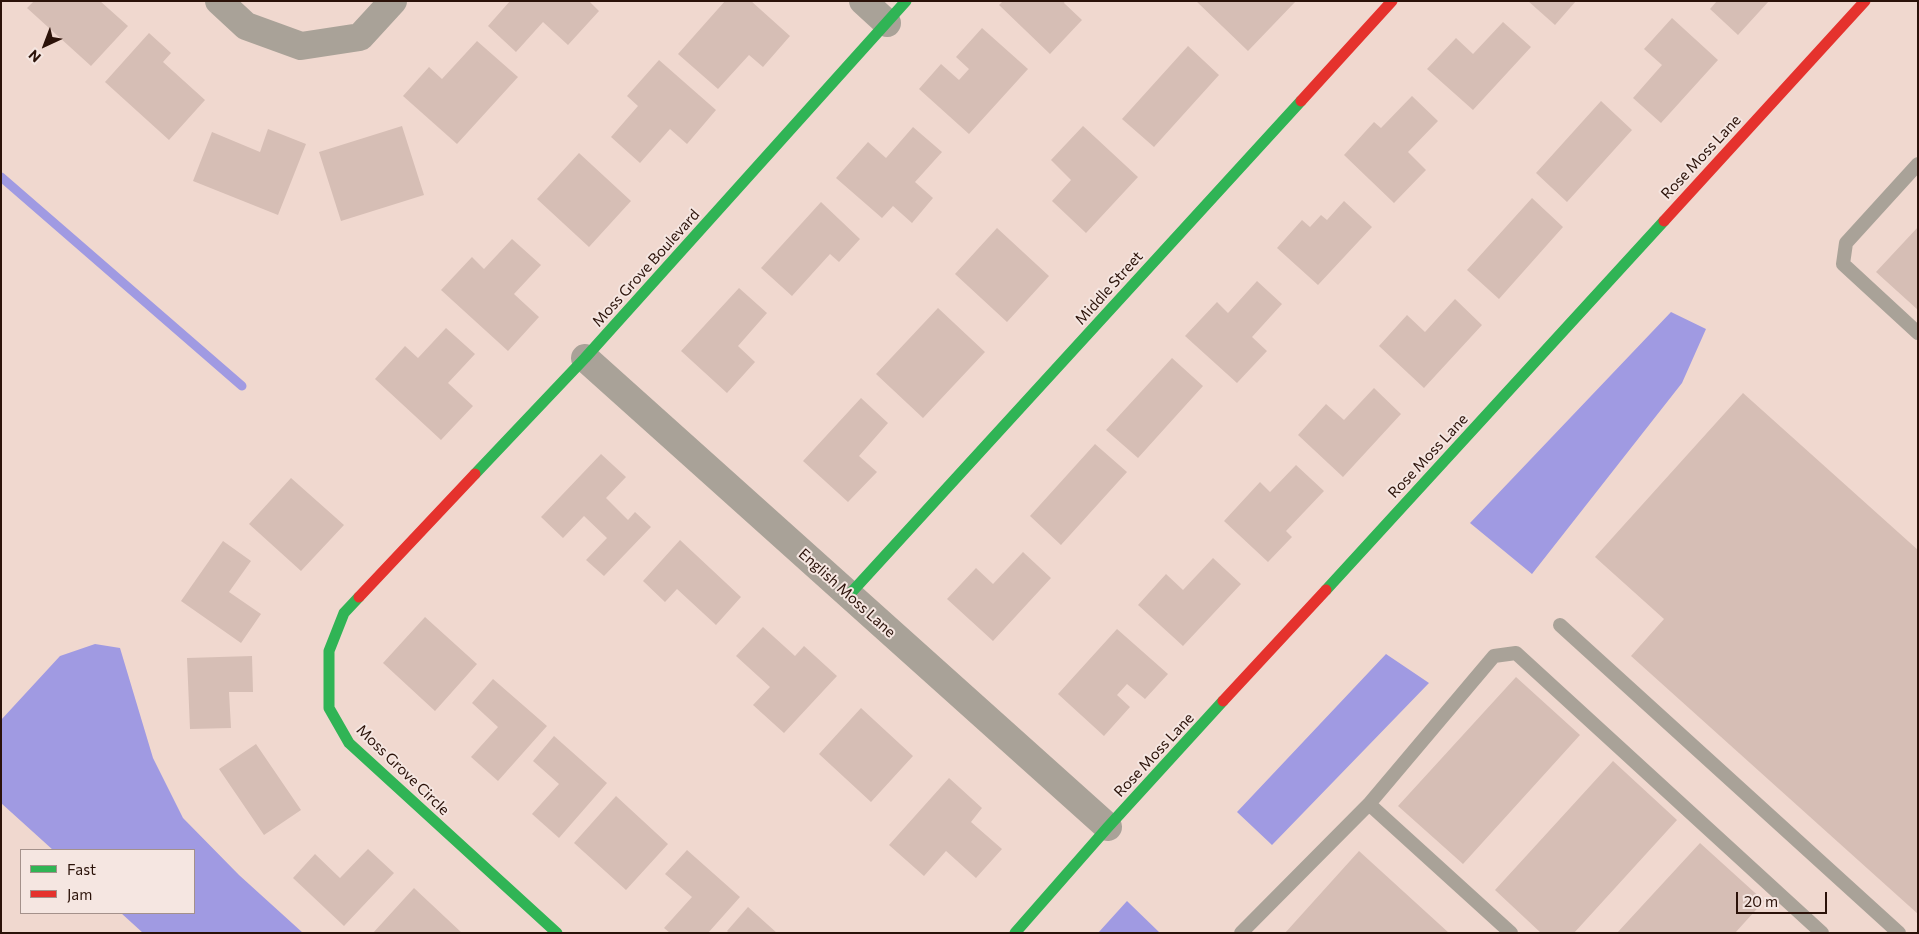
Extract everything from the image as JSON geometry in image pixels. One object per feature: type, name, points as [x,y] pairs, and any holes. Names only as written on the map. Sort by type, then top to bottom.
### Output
[{"type":"street","points":[[219,1],[246,26],[301,46],[360,37],[393,1]]},
{"type":"street","points":[[863,1],[887,23]]},
{"type":"street","name":"Moss Grove Boulevard","points":[[404,550],[585,358],[906,1]]},
{"type":"street","name":"Middle Street","points":[[849,595],[1392,1]]},
{"type":"street","name":"Rose Moss Lane","points":[[1015,933],[1108,827],[1865,1]]},
{"type":"street","name":"English Moss Lane","points":[[585,358],[1108,827]]},
{"type":"street","name":"Moss Grove Circle","points":[[404,550],[344,613],[329,651],[328,708],[349,743],[557,933]]},
{"type":"lane","points":[[1918,164],[1846,242],[1843,264],[1918,333]]},
{"type":"lane","points":[[1560,625],[1899,933]]},
{"type":"lane","points":[[1241,933],[1368,804],[1494,656],[1516,653],[1822,933]]},
{"type":"lane","points":[[1368,804],[1511,933]]},
{"type":"shaded area","points":[[1671,312],[1706,329],[1682,383],[1532,574],[1470,523]]},
{"type":"shaded area","points":[[95,644],[120,648],[153,758],[183,818],[239,875],[303,933],[143,933],[122,914],[195,914],[195,849],[52,849],[1,803],[1,720],[60,656]]},
{"type":"shaded area","points":[[1386,654],[1429,683],[1272,845],[1237,812]]},
{"type":"shaded area","points":[[1127,901],[1160,933],[1098,933]]},
{"type":"building","points":[[34,1],[100,1],[128,26],[91,66],[27,8]]},
{"type":"building","points":[[510,1],[589,1],[599,11],[568,45],[543,22],[516,52],[488,26]]},
{"type":"building","points":[[725,1],[751,1],[790,36],[763,67],[749,55],[718,89],[678,54]]},
{"type":"building","points":[[1003,1],[1065,1],[1064,3],[1082,20],[1050,54],[999,5]]},
{"type":"building","points":[[1196,1],[1296,1],[1248,51]]},
{"type":"building","points":[[1528,1],[1576,1],[1555,25]]},
{"type":"building","points":[[1717,1],[1769,1],[1738,35],[1710,9]]},
{"type":"building","points":[[1672,18],[1718,60],[1661,123],[1633,98],[1662,65],[1644,49]]},
{"type":"building","points":[[1503,22],[1531,47],[1473,110],[1427,69],[1456,38],[1473,54]]},
{"type":"building","points":[[982,28],[1028,69],[969,134],[919,89],[941,64],[959,80],[969,69],[956,57]]},
{"type":"building","points":[[149,33],[171,53],[163,62],[205,100],[169,140],[105,82]]},
{"type":"building","points":[[477,41],[518,77],[457,144],[403,96],[429,67],[442,79]]},
{"type":"building","points":[[1188,46],[1219,75],[1154,147],[1122,119]]},
{"type":"building","points":[[659,60],[716,110],[687,144],[670,129],[640,163],[611,137],[638,106],[627,96]]},
{"type":"building","points":[[1412,96],[1438,121],[1408,152],[1426,170],[1394,203],[1344,155],[1374,122],[1381,128]]},
{"type":"building","points":[[1601,101],[1632,130],[1567,202],[1536,173]]},
{"type":"building","points":[[402,126],[424,195],[341,221],[319,152]]},
{"type":"building","points":[[1083,126],[1138,177],[1086,233],[1052,201],[1071,180],[1051,160]]},
{"type":"building","points":[[913,127],[942,152],[915,182],[933,198],[912,223],[893,206],[882,218],[836,178],[868,142],[886,158]]},
{"type":"building","points":[[268,129],[306,144],[278,215],[193,181],[212,132],[260,152]]},
{"type":"building","points":[[579,153],[631,201],[589,247],[537,199]]},
{"type":"building","points":[[1532,198],[1563,227],[1499,299],[1467,270]]},
{"type":"building","points":[[1344,201],[1372,227],[1318,285],[1277,248],[1302,220],[1310,227],[1321,215],[1327,220]]},
{"type":"building","points":[[821,202],[860,239],[839,262],[830,254],[792,296],[761,268]]},
{"type":"building","points":[[1918,227],[1918,310],[1876,272]]},
{"type":"building","points":[[997,228],[1049,276],[1007,322],[955,274]]},
{"type":"building","points":[[512,239],[541,265],[514,294],[539,317],[508,351],[441,290],[472,257],[484,269]]},
{"type":"building","points":[[1257,281],[1282,304],[1252,337],[1267,351],[1237,383],[1185,336],[1217,302],[1228,313]]},
{"type":"building","points":[[739,288],[767,313],[738,346],[755,362],[727,393],[681,351]]},
{"type":"building","points":[[1455,299],[1482,325],[1424,388],[1379,346],[1407,315],[1425,332]]},
{"type":"building","points":[[938,308],[985,352],[923,418],[876,374]]},
{"type":"building","points":[[446,328],[475,354],[448,383],[473,406],[441,440],[375,379],[405,346],[418,358]]},
{"type":"building","points":[[1172,358],[1203,386],[1138,458],[1106,430]]},
{"type":"building","points":[[1374,388],[1401,414],[1343,477],[1298,435],[1326,404],[1344,420]]},
{"type":"building","points":[[1743,393],[1918,550],[1918,914],[1631,656],[1664,619],[1595,557]]},
{"type":"building","points":[[861,398],[888,423],[859,456],[877,472],[848,502],[803,461]]},
{"type":"building","points":[[1095,444],[1127,472],[1061,545],[1030,516]]},
{"type":"building","points":[[601,454],[626,477],[606,498],[628,520],[635,512],[651,527],[604,576],[586,560],[607,538],[584,516],[563,538],[541,517]]},
{"type":"building","points":[[1296,465],[1324,491],[1286,531],[1292,537],[1268,562],[1224,521],[1260,482],[1270,492]]},
{"type":"building","points":[[291,478],[344,525],[301,571],[249,524]]},
{"type":"building","points":[[680,540],[741,597],[716,625],[677,589],[665,602],[643,581]]},
{"type":"building","points":[[223,541],[251,561],[229,592],[261,614],[241,643],[181,601]]},
{"type":"building","points":[[1023,552],[1051,578],[993,641],[947,599],[976,568],[993,584]]},
{"type":"building","points":[[1213,558],[1241,584],[1183,646],[1138,605],[1166,574],[1183,590]]},
{"type":"building","points":[[425,617],[477,664],[435,711],[383,663]]},
{"type":"building","points":[[763,627],[795,656],[804,646],[837,676],[784,733],[753,705],[770,687],[736,656]]},
{"type":"building","points":[[1117,629],[1168,674],[1145,699],[1127,684],[1117,695],[1130,707],[1104,736],[1058,694]]},
{"type":"building","points":[[252,656],[253,692],[229,692],[231,728],[190,729],[187,658]]},
{"type":"building","points":[[1516,677],[1580,735],[1463,864],[1398,806]]},
{"type":"building","points":[[493,679],[547,726],[498,781],[471,757],[498,727],[472,703]]},
{"type":"building","points":[[861,708],[913,756],[871,802],[819,754]]},
{"type":"building","points":[[554,736],[607,783],[559,838],[532,814],[559,784],[533,761]]},
{"type":"building","points":[[256,744],[301,810],[264,835],[219,769]]},
{"type":"building","points":[[1613,761],[1677,820],[1574,933],[1541,933],[1495,890]]},
{"type":"building","points":[[949,778],[982,808],[971,822],[1002,849],[976,878],[946,851],[924,876],[889,845]]},
{"type":"building","points":[[616,796],[668,844],[626,890],[574,843]]},
{"type":"building","points":[[1700,843],[1764,901],[1735,933],[1617,933]]},
{"type":"building","points":[[368,849],[394,873],[344,926],[293,878],[315,854],[340,878]]},
{"type":"building","points":[[687,850],[740,897],[708,933],[670,933],[664,928],[692,897],[665,874]]},
{"type":"building","points":[[1359,851],[1449,933],[1285,933]]},
{"type":"building","points":[[414,888],[462,933],[373,933]]},
{"type":"building","points":[[748,907],[777,933],[729,933],[727,931]]},
{"type":"waterway","points":[[1,177],[242,386]]},
{"type":"traffic: fast","points":[[475,474],[585,358],[906,1]]},
{"type":"traffic: fast","points":[[849,595],[1301,101]]},
{"type":"traffic: fast","points":[[1326,590],[1664,221]]},
{"type":"traffic: fast","points":[[359,597],[344,613],[329,651],[329,708],[349,743],[557,933]]},
{"type":"traffic: fast","points":[[1015,933],[1108,827],[1223,701]]},
{"type":"traffic: jam","points":[[1301,101],[1392,1]]},
{"type":"traffic: jam","points":[[1664,221],[1865,1]]},
{"type":"traffic: jam","points":[[359,597],[475,474]]},
{"type":"traffic: jam","points":[[1223,701],[1326,590]]}]
